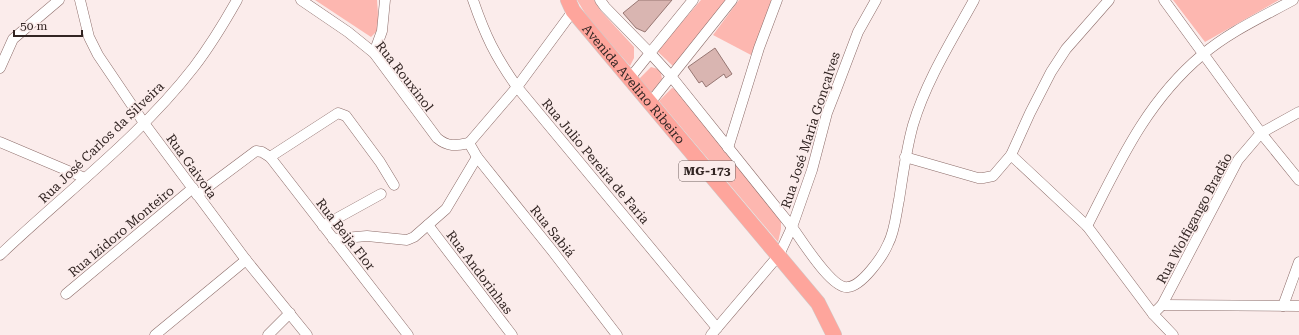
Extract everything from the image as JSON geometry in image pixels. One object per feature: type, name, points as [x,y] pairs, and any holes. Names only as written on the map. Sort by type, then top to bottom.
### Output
[{"type":"highway","name":"Avenida Avelino Ribeiro","points":[[571,5],[649,104],[779,255],[818,303],[834,335]]},
{"type":"street","points":[[0,68],[13,39],[22,29],[59,0]]},
{"type":"street","name":"Rua Gaivota","points":[[80,0],[89,37],[95,49],[144,123],[246,260],[307,335]]},
{"type":"street","name":"Rua José Carlos da Silveira","points":[[0,255],[144,123],[195,66],[237,0]]},
{"type":"street","name":"Rua Rouxinol","points":[[302,0],[348,32],[374,53],[437,138],[444,143],[454,146],[469,143]]},
{"type":"street","points":[[374,53],[382,31],[385,0]]},
{"type":"street","name":"Rua Julio Pereira de Faria","points":[[472,0],[487,40],[498,60],[517,87],[714,331]]},
{"type":"street","points":[[600,0],[670,75],[792,227],[829,277],[844,287],[852,286],[870,270],[889,243],[894,229],[905,157],[923,98],[974,0]]},
{"type":"street","points":[[630,78],[693,0]]},
{"type":"street","points":[[649,104],[670,75],[732,0]]},
{"type":"street","points":[[728,148],[759,48],[777,0]]},
{"type":"street","name":"Rua José Maria Gonçalves","points":[[714,331],[779,255],[792,227],[806,189],[838,83],[858,32],[876,0]]},
{"type":"street","points":[[905,157],[983,178],[993,176],[1012,155],[1030,113],[1051,72],[1066,48],[1109,0]]},
{"type":"street","points":[[1164,0],[1261,133],[1299,180]]},
{"type":"street","points":[[1087,226],[1132,138],[1146,116],[1182,74],[1203,54],[1246,25],[1293,0]]},
{"type":"street","points":[[469,143],[517,87],[571,5]]},
{"type":"street","name":"Rua Wolfigango Bradão","points":[[1153,314],[1162,305],[1224,184],[1238,160],[1261,133],[1299,112]]},
{"type":"street","name":"Rua Izidoro Monteiro","points":[[66,294],[195,192],[256,151],[266,154],[338,113],[342,113],[346,116],[380,162],[394,185]]},
{"type":"street","points":[[0,142],[85,178]]},
{"type":"street","name":"Rua Sabiá","points":[[469,143],[477,157],[617,335]]},
{"type":"street","name":"Rua Beija Flor","points":[[266,154],[408,335]]},
{"type":"street","points":[[1012,155],[1087,226],[1153,314],[1173,335]]},
{"type":"street","points":[[333,239],[367,236],[407,240],[414,237],[439,218],[453,200],[477,157]]},
{"type":"street","points":[[322,226],[381,194]]},
{"type":"street","name":"Rua Andorinhas","points":[[428,225],[512,335]]},
{"type":"street","points":[[154,335],[246,260]]},
{"type":"street","points":[[1282,306],[1299,262]]},
{"type":"street","points":[[1162,305],[1299,306]]},
{"type":"street","points":[[268,335],[290,313]]},
{"type":"shaded area","points":[[315,0],[377,0],[379,29],[371,37]]},
{"type":"shaded area","points":[[577,0],[594,0],[600,10],[634,47],[634,58],[630,66],[588,18]]},
{"type":"shaded area","points":[[701,0],[727,0],[673,66],[657,51]]},
{"type":"shaded area","points":[[739,0],[772,0],[751,55],[713,35]]},
{"type":"shaded area","points":[[1173,0],[1279,0],[1205,42]]},
{"type":"shaded area","points":[[651,67],[658,69],[661,73],[662,79],[651,93],[639,79]]},
{"type":"shaded area","points":[[672,88],[676,89],[781,219],[781,229],[778,242],[659,101]]},
{"type":"building","points":[[639,0],[672,0],[645,32],[636,28],[623,13]]},
{"type":"building","points":[[715,48],[732,74],[726,78],[724,74],[706,87],[702,81],[699,83],[688,67]]}]
